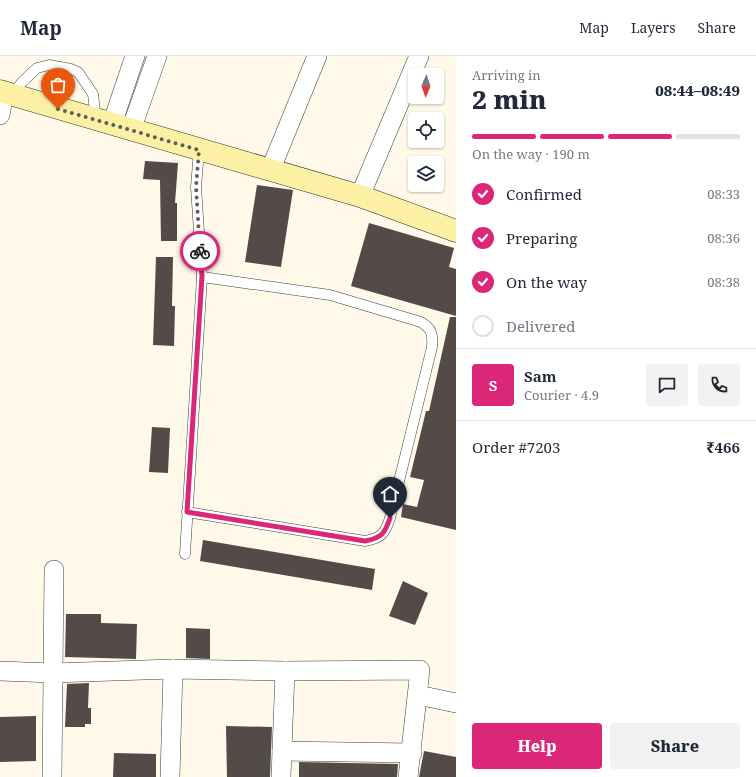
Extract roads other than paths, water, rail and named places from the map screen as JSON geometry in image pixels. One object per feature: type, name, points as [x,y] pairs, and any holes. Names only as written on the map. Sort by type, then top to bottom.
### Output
[{"type":"street","points":[[113,125],[135,56]]},
{"type":"street","points":[[113,125],[157,56]]},
{"type":"street","points":[[270,170],[317,56]]},
{"type":"street","points":[[360,196],[418,56]]},
{"type":"street","points":[[0,115],[5,93],[360,196],[456,231]]},
{"type":"street","points":[[52,777],[54,570]]},
{"type":"street","points":[[170,777],[173,669]]},
{"type":"street","points":[[0,672],[53,673],[173,669],[285,671],[420,670],[412,753],[408,777]]},
{"type":"street","points":[[281,777],[285,671]]},
{"type":"street","points":[[418,695],[456,703]]},
{"type":"street","points":[[282,751],[412,753]]},
{"type":"lane","points":[[5,93],[22,82],[37,68],[49,65],[71,69],[78,72],[113,125]]},
{"type":"lane","points":[[185,554],[202,276],[196,187],[199,150]]},
{"type":"lane","points":[[187,512],[365,541],[378,539],[386,529],[390,518],[432,347],[433,335],[429,328],[422,322],[330,295],[202,276]]}]
